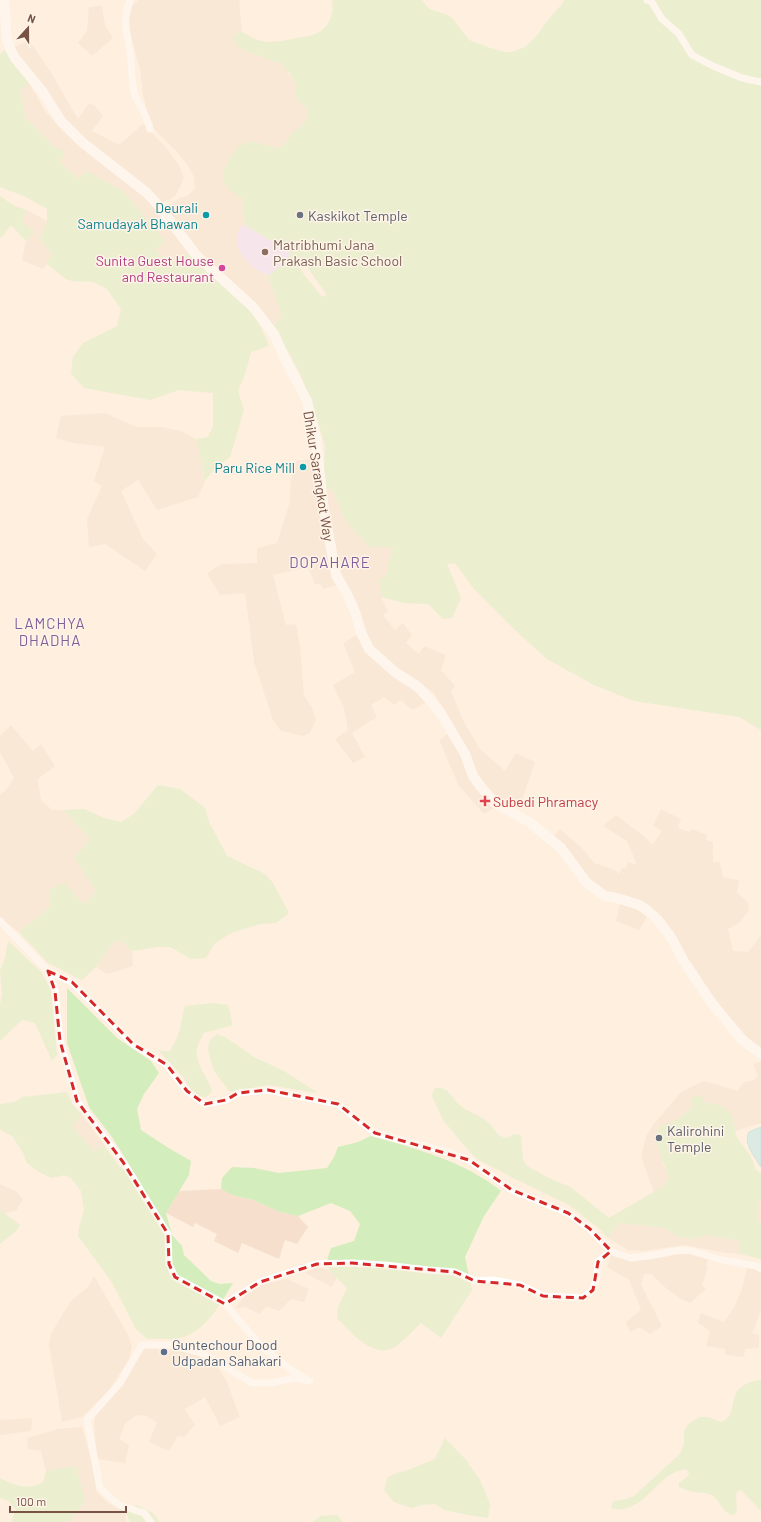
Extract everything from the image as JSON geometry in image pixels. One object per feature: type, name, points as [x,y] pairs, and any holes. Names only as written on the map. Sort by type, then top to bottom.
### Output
[{"type":"street","name":"Dhikur Sarangkot Way","points":[[4,0],[10,49],[15,58],[42,91],[61,121],[83,143],[147,193],[197,256],[253,307],[274,334],[284,357],[308,402],[316,439],[323,504],[336,575],[349,600],[369,649],[395,672],[418,687],[440,712],[465,754],[473,776],[495,803],[529,822],[561,848],[586,882],[594,888],[606,896],[639,905],[658,920],[672,939],[683,960],[711,1002],[742,1040],[761,1054]]},
{"type":"street","points":[[130,0],[126,10],[125,30],[130,52],[131,76],[134,93],[148,118],[150,129]]},
{"type":"street","points":[[647,0],[651,1],[662,19],[679,34],[692,55],[713,66],[742,78],[761,82]]},
{"type":"street","points":[[0,921],[48,971],[72,982],[133,1044],[167,1064],[187,1090],[204,1104],[226,1100],[238,1092],[268,1090],[338,1104],[375,1134],[450,1153],[469,1160],[512,1190],[568,1213],[590,1229],[611,1250],[631,1258],[688,1250],[722,1260],[756,1266],[761,1269]]},
{"type":"street","points":[[48,971],[56,991],[60,1041],[77,1101],[123,1162],[168,1234],[169,1264],[175,1277],[226,1304],[261,1346],[291,1370],[310,1381],[295,1378],[271,1383],[252,1382],[202,1353],[171,1345],[142,1346],[120,1383],[88,1420],[100,1488],[119,1505],[144,1513],[151,1522]]},
{"type":"street","points":[[226,1304],[260,1282],[317,1264],[352,1263],[385,1264],[455,1272],[475,1281],[493,1280],[520,1285],[543,1296],[582,1298],[593,1290],[597,1276],[598,1262],[611,1250]]},
{"type":"highlighted area","points":[[48,971],[72,982],[133,1044],[167,1065],[187,1091],[205,1104],[226,1100],[238,1093],[268,1090],[338,1104],[375,1133],[469,1160],[512,1190],[568,1213],[590,1229],[611,1251],[598,1262],[593,1290],[583,1298],[543,1296],[520,1285],[475,1281],[455,1272],[352,1263],[317,1264],[260,1282],[225,1304],[175,1277],[169,1264],[168,1234],[123,1162],[77,1101],[60,1041],[55,991]]},
{"type":"shaded area","points":[[138,0],[239,0],[242,32],[235,34],[253,54],[281,64],[286,68],[295,84],[296,96],[299,102],[308,110],[306,122],[291,135],[285,145],[279,148],[248,142],[237,149],[226,165],[237,196],[243,199],[245,225],[240,228],[238,246],[243,257],[253,267],[268,276],[283,317],[272,325],[192,248],[164,207],[182,197],[187,196],[195,189],[194,177],[179,154],[151,126],[143,95],[140,70],[130,32],[129,17],[133,5]]},
{"type":"shaded area","points":[[102,6],[105,25],[113,38],[92,56],[78,43],[87,31],[89,7]]},
{"type":"shaded area","points":[[29,40],[50,71],[78,119],[89,103],[95,106],[103,116],[92,131],[119,145],[143,124],[164,145],[179,165],[184,178],[176,195],[171,199],[161,202],[67,125],[13,48]]},
{"type":"shaded area","points":[[29,83],[45,111],[63,131],[78,145],[135,185],[173,231],[188,253],[170,266],[156,250],[165,241],[79,179],[58,161],[64,156],[36,127],[26,119],[20,90]]},
{"type":"shaded area","points":[[27,210],[47,221],[40,240],[52,253],[43,269],[22,260],[26,241],[33,232],[21,221]]},
{"type":"shaded area","name":"Matribhumi Jana Prakash Basic School","points":[[245,225],[291,253],[280,267],[268,276],[253,267],[243,257],[238,246],[238,234],[240,228]]},
{"type":"shaded area","points":[[105,413],[137,427],[162,427],[181,431],[196,439],[205,481],[198,497],[157,510],[138,480],[121,491],[143,539],[157,554],[145,571],[105,544],[89,547],[87,519],[102,486],[94,481],[105,447],[74,443],[56,438],[61,416]]},
{"type":"shaded area","points":[[314,458],[318,482],[319,510],[327,552],[337,585],[323,589],[320,584],[315,584],[308,567],[273,575],[286,625],[296,624],[300,647],[304,695],[312,708],[316,720],[310,733],[302,736],[280,730],[273,720],[254,662],[245,593],[220,595],[207,573],[222,564],[257,563],[257,548],[277,543],[290,502],[290,487],[294,462]]},
{"type":"shaded area","points":[[323,489],[333,490],[345,520],[393,547],[385,579],[381,578],[381,597],[388,611],[383,615],[395,630],[403,623],[412,635],[406,643],[419,654],[424,646],[446,655],[441,670],[455,686],[451,692],[465,724],[480,749],[505,771],[516,753],[535,762],[519,808],[503,801],[487,790],[444,709],[433,692],[387,662],[376,652],[336,570]]},
{"type":"shaded area","points":[[356,635],[369,655],[409,685],[427,702],[412,710],[401,700],[394,705],[384,697],[371,705],[377,717],[352,733],[365,757],[353,763],[335,739],[348,730],[344,708],[333,685],[355,672],[343,643]]},
{"type":"shaded area","points":[[11,725],[33,751],[41,744],[55,766],[38,779],[41,800],[52,810],[64,810],[91,840],[96,891],[84,906],[50,907],[19,932],[0,918],[0,794],[5,791],[14,778],[0,752],[0,736]]},
{"type":"shaded area","points":[[448,734],[494,808],[484,814],[459,786],[439,740]]},
{"type":"shaded area","points":[[661,809],[681,819],[678,828],[690,832],[692,829],[707,835],[706,840],[713,842],[713,862],[720,862],[723,877],[739,880],[737,893],[748,902],[749,910],[740,922],[728,929],[733,951],[748,952],[761,935],[761,1051],[714,1000],[689,961],[673,931],[650,907],[630,898],[603,890],[592,889],[570,855],[554,836],[560,829],[581,847],[594,863],[615,870],[619,874],[622,868],[626,868],[628,862],[637,865],[627,841],[603,826],[616,815],[645,837],[652,845],[662,831],[653,826]]},
{"type":"shaded area","points":[[620,904],[638,909],[647,917],[639,930],[616,921]]},
{"type":"shaded area","points":[[121,941],[132,951],[133,966],[107,974],[96,967],[114,942]]},
{"type":"shaded area","points":[[761,1062],[761,1123],[736,1131],[732,1115],[693,1106],[682,1116],[669,1124],[662,1125],[662,1162],[669,1178],[664,1186],[654,1192],[641,1157],[646,1136],[653,1125],[681,1092],[703,1081],[737,1091],[744,1082],[752,1081],[758,1077],[753,1064]]},
{"type":"shaded area","points":[[82,1114],[104,1145],[95,1151],[71,1127]]},
{"type":"shaded area","points":[[0,1184],[17,1192],[23,1199],[16,1211],[4,1213],[0,1210]]},
{"type":"shaded area","points":[[221,1189],[232,1195],[253,1200],[280,1212],[298,1216],[308,1227],[297,1244],[285,1240],[279,1259],[242,1243],[238,1253],[214,1241],[217,1234],[195,1223],[193,1227],[166,1213],[179,1191]]},
{"type":"shaded area","points":[[761,1200],[761,1224],[756,1219],[758,1202]]},
{"type":"shaded area","points":[[620,1223],[664,1228],[679,1237],[694,1239],[708,1235],[741,1241],[740,1254],[726,1253],[684,1245],[643,1251],[628,1250],[608,1238]]},
{"type":"shaded area","points":[[680,1253],[692,1254],[708,1259],[706,1266],[708,1268],[702,1286],[706,1289],[690,1303],[681,1299],[666,1288],[651,1274],[644,1274],[641,1285],[662,1326],[650,1334],[639,1327],[630,1332],[626,1322],[641,1310],[629,1280],[607,1267],[611,1254],[631,1261]]},
{"type":"shaded area","points":[[315,1266],[328,1270],[337,1277],[332,1287],[305,1273]]},
{"type":"shaded area","points":[[747,1267],[761,1271],[761,1310],[752,1334],[759,1335],[759,1348],[745,1349],[744,1357],[725,1355],[725,1349],[706,1346],[710,1331],[697,1322],[701,1313],[724,1322],[735,1306],[742,1289]]},
{"type":"shaded area","points":[[94,1276],[127,1333],[132,1346],[129,1359],[110,1389],[82,1417],[62,1422],[49,1345],[51,1334],[70,1302],[88,1287]]},
{"type":"shaded area","points":[[287,1279],[309,1289],[304,1302],[291,1299],[279,1311],[266,1306],[260,1314],[245,1307],[235,1309],[245,1295],[259,1285]]},
{"type":"shaded area","points":[[145,1348],[191,1352],[217,1366],[226,1380],[240,1417],[220,1426],[205,1397],[185,1409],[195,1425],[184,1437],[178,1436],[169,1451],[149,1442],[157,1423],[146,1416],[136,1415],[125,1424],[119,1439],[129,1445],[125,1463],[97,1459],[94,1424],[95,1417],[107,1401],[122,1386],[136,1359]]},
{"type":"shaded area","points":[[32,1418],[31,1431],[0,1435],[0,1420]]},
{"type":"shaded area","points":[[82,1427],[91,1458],[96,1482],[96,1491],[108,1503],[125,1511],[126,1522],[69,1522],[84,1501],[75,1466],[46,1471],[41,1451],[28,1449],[27,1438],[58,1429]]},
{"type":"green space","points":[[332,0],[422,0],[429,9],[448,15],[453,19],[469,40],[493,49],[512,52],[525,47],[536,37],[564,0],[761,0],[761,730],[739,717],[634,701],[594,685],[547,659],[516,631],[474,589],[455,563],[447,564],[461,598],[452,618],[443,619],[428,604],[404,603],[381,597],[380,578],[385,578],[393,547],[369,547],[345,520],[333,490],[323,489],[325,446],[315,412],[299,371],[277,332],[272,326],[282,317],[268,276],[280,267],[291,253],[245,225],[243,199],[230,190],[222,177],[229,159],[242,144],[254,142],[279,148],[304,123],[308,115],[308,110],[299,102],[296,96],[295,84],[290,73],[281,64],[241,49],[233,40],[235,34],[242,32],[256,40],[269,42],[313,35],[321,31],[328,24],[332,15]],"holes":[[[292,255],[307,267],[327,295],[322,297],[305,276]]]},
{"type":"green space","points":[[5,50],[29,83],[20,90],[26,119],[36,127],[55,148],[63,150],[64,156],[59,161],[79,179],[87,171],[124,192],[165,241],[156,250],[170,266],[188,253],[238,296],[259,323],[269,346],[251,352],[246,371],[238,391],[244,410],[230,457],[215,468],[205,481],[196,439],[208,437],[213,426],[213,393],[179,390],[150,400],[84,388],[71,373],[73,357],[83,343],[117,326],[121,309],[107,289],[93,282],[72,281],[66,279],[47,264],[52,253],[40,240],[47,221],[47,209],[24,196],[0,187],[0,54]]},
{"type":"green space","points":[[0,196],[14,206],[27,210],[22,221],[34,232],[26,241],[11,225],[2,237],[0,237]]},
{"type":"green space","points":[[158,785],[180,789],[205,808],[209,822],[227,856],[265,874],[273,883],[289,913],[276,923],[260,924],[231,933],[214,944],[206,958],[191,959],[170,947],[158,947],[132,951],[121,941],[114,942],[96,967],[82,980],[48,963],[19,932],[50,907],[49,890],[64,882],[84,905],[96,891],[74,857],[90,840],[64,810],[84,809],[104,818],[121,822],[134,814]]},
{"type":"green space","points":[[8,941],[41,972],[51,990],[57,1055],[52,1061],[35,1023],[22,1020],[0,1041],[0,1005],[2,994],[0,971],[5,958]]},
{"type":"green space","points":[[67,988],[117,1038],[151,1061],[159,1073],[144,1094],[137,1109],[141,1130],[191,1161],[189,1175],[166,1213],[172,1235],[182,1246],[184,1255],[211,1281],[220,1284],[233,1283],[218,1307],[205,1323],[190,1334],[181,1338],[147,1339],[136,1329],[111,1281],[78,1236],[84,1210],[81,1191],[71,1178],[64,1175],[52,1178],[39,1172],[27,1163],[23,1153],[13,1137],[0,1129],[0,1104],[15,1102],[22,1097],[67,1092],[72,1104],[82,1114],[72,1127],[95,1151],[104,1145],[117,1164],[142,1185],[112,1137],[89,1107],[67,1043]]},
{"type":"green space","points":[[213,1003],[228,1005],[233,1025],[204,1033],[199,1042],[197,1057],[212,1091],[208,1096],[199,1097],[192,1091],[184,1078],[158,1050],[169,1052],[179,1032],[185,1006]]},
{"type":"green space","points":[[217,1034],[225,1037],[254,1057],[284,1071],[318,1093],[268,1085],[230,1092],[214,1071],[209,1054],[208,1048],[210,1040]]},
{"type":"green space","points":[[441,1088],[448,1092],[464,1108],[488,1122],[496,1132],[504,1138],[514,1134],[521,1135],[523,1160],[527,1166],[570,1187],[609,1218],[664,1186],[669,1178],[654,1137],[662,1125],[679,1118],[693,1106],[690,1098],[695,1096],[704,1097],[704,1102],[723,1106],[732,1115],[737,1138],[750,1155],[756,1170],[761,1174],[761,1200],[758,1202],[756,1219],[761,1224],[761,1259],[740,1254],[740,1241],[708,1235],[694,1239],[679,1237],[664,1228],[620,1223],[608,1238],[600,1229],[569,1205],[477,1159],[443,1120],[432,1096],[434,1089]]},
{"type":"green space","points":[[371,1136],[439,1157],[471,1172],[501,1191],[484,1216],[465,1257],[472,1290],[441,1338],[421,1323],[396,1346],[385,1350],[377,1349],[362,1342],[337,1318],[338,1307],[347,1288],[330,1271],[328,1267],[328,1256],[331,1248],[354,1241],[360,1224],[350,1211],[331,1203],[298,1216],[280,1212],[253,1200],[232,1195],[221,1189],[222,1178],[232,1167],[254,1168],[279,1173],[327,1168],[338,1147],[358,1142]]},
{"type":"green space","points":[[0,1210],[20,1225],[16,1231],[0,1244]]},
{"type":"green space","points":[[761,1380],[761,1511],[741,1490],[738,1491],[736,1495],[737,1512],[734,1515],[727,1512],[713,1496],[706,1493],[692,1492],[679,1487],[679,1483],[688,1476],[689,1472],[686,1469],[667,1477],[642,1500],[633,1506],[623,1509],[611,1508],[613,1501],[627,1499],[634,1496],[680,1454],[684,1444],[684,1432],[688,1424],[700,1417],[707,1417],[722,1422],[728,1418],[731,1412],[736,1393],[748,1383]]},
{"type":"green space","points":[[445,1438],[466,1460],[480,1480],[490,1504],[488,1518],[444,1510],[435,1504],[411,1508],[394,1502],[384,1490],[388,1477],[435,1459]]},
{"type":"green space","points":[[76,1466],[85,1501],[69,1522],[11,1522],[16,1510],[9,1501],[0,1498],[0,1478],[16,1485],[26,1487],[43,1483],[46,1471]]},
{"type":"green space","points":[[136,1505],[153,1513],[160,1522],[130,1522],[125,1511]]},
{"type":"green space","points":[[337,1515],[343,1522],[312,1522],[321,1516]]},
{"type":"water","points":[[761,1127],[761,1167],[750,1150],[748,1137],[749,1132]]},
{"type":"place","name":"Deurali Samudayak Bhawan","points":[[206,215]]},
{"type":"place","name":"Kaskikot Temple","points":[[300,215]]},
{"type":"place","name":"Matribhumi Jana Prakash Basic School","points":[[265,252]]},
{"type":"place","name":"Sunita Guest House and Restaurant","points":[[222,268]]},
{"type":"place","name":"Paru Rice Mill","points":[[303,467]]},
{"type":"place","name":"Subedi Phramacy","points":[[485,801]]},
{"type":"place","name":"Kalirohini Temple","points":[[659,1138]]},
{"type":"place","name":"Guntechour Dood Udpadan Sahakari","points":[[164,1352]]},
{"type":"district","name":"DOPAHARE","points":[[330,562]]},
{"type":"district","name":"LAMCHYA DHADHA","points":[[50,632]]}]
